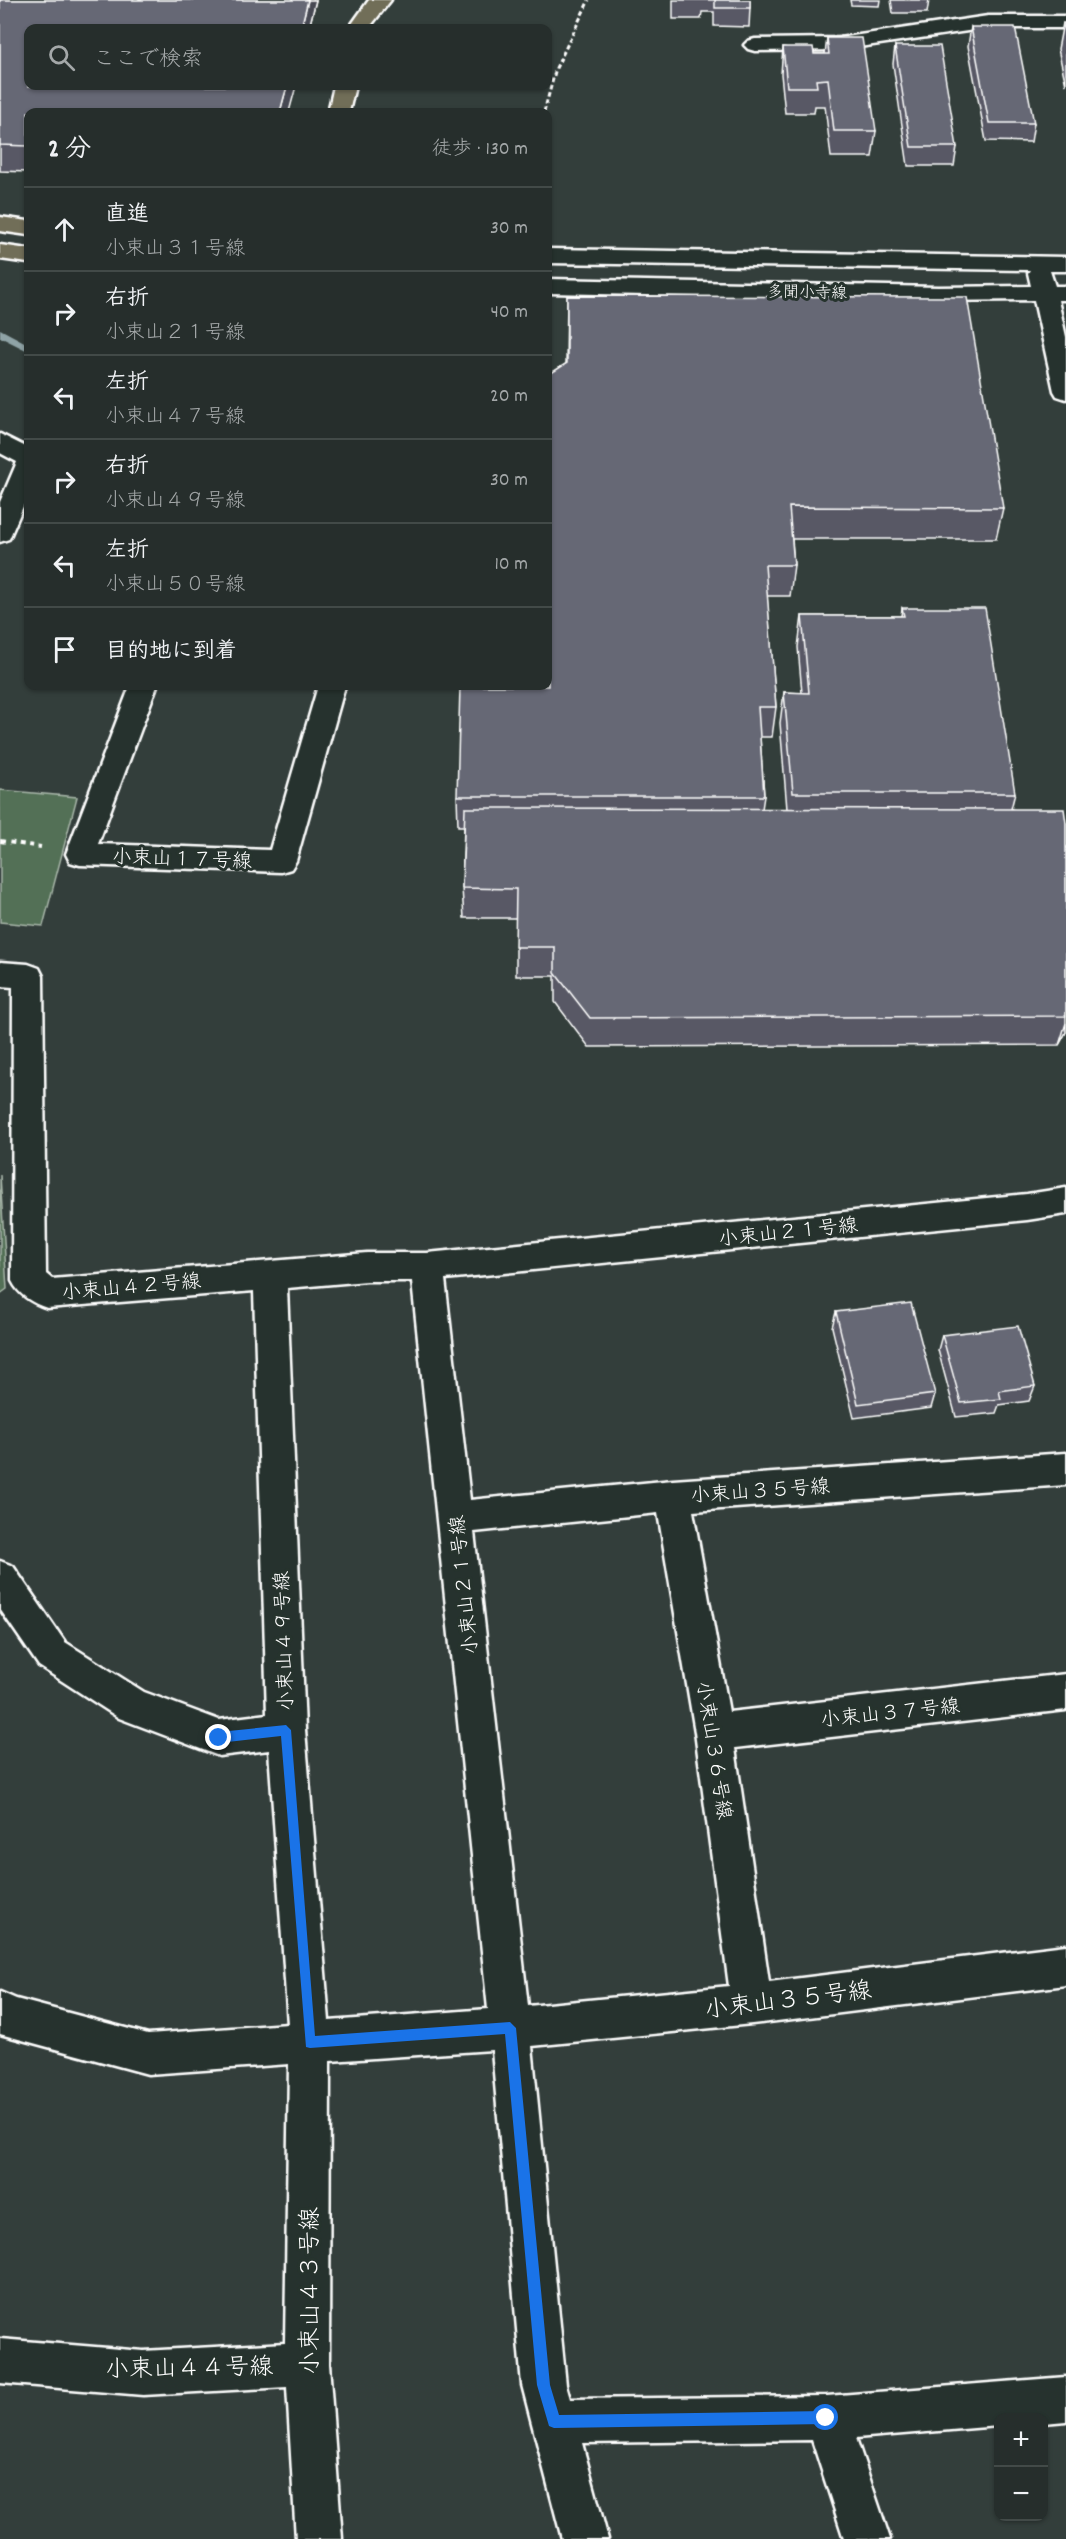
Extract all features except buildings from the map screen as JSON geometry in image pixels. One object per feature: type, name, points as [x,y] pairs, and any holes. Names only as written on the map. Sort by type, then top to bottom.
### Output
[{"type":"main road","points":[[362,24],[381,0]]},
{"type":"main road","points":[[340,108],[343,90]]},
{"type":"main road","points":[[0,224],[24,227]]},
{"type":"main road","points":[[0,252],[24,255]]},
{"type":"street","points":[[755,45],[839,44],[988,22],[1066,22]]},
{"type":"street","name":"多聞小寺線","points":[[552,256],[1066,264]]},
{"type":"street","points":[[1039,264],[1054,294],[1066,391]]},
{"type":"street","name":"多聞小寺線","points":[[552,286],[938,294],[1054,294]]},
{"type":"street","points":[[0,442],[24,456]]},
{"type":"street","points":[[0,533],[24,475]]},
{"type":"street","name":"小束山１７号線","points":[[142,690],[80,854],[281,861],[331,690]]},
{"type":"street","name":"小束山４２号線","points":[[0,975],[28,976],[29,1281],[47,1294],[367,1267],[426,1267]]},
{"type":"street","name":"小束山２１号線","points":[[585,2539],[544,2385],[510,2028],[426,1267],[1027,1207],[1066,1201]]},
{"type":"street","name":"小束山４９号線","points":[[270,1275],[286,1730],[310,2042]]},
{"type":"street","name":"小束山３５号線","points":[[455,1518],[673,1496],[1066,1469]]},
{"type":"street","name":"小束山３６号線","points":[[673,1496],[714,1732],[752,2004]]},
{"type":"street","points":[[0,1578],[52,1654],[132,1705],[219,1738],[286,1730]]},
{"type":"street","name":"小束山３７号線","points":[[714,1732],[1066,1692]]},
{"type":"street","name":"小束山３５号線","points":[[0,2012],[7,2017],[148,2054],[510,2028],[752,2004],[1066,1965]]},
{"type":"street","name":"小束山４３号線","points":[[310,2042],[307,2364],[319,2539]]},
{"type":"street","name":"小束山４４号線","points":[[0,2361],[143,2373],[307,2364]]},
{"type":"street","points":[[554,2421],[826,2418],[1066,2399]]},
{"type":"street","points":[[826,2418],[867,2539]]},
{"type":"path","points":[[552,76],[589,0]]},
{"type":"path","points":[[545,108],[548,90]]},
{"type":"green space","points":[[0,790],[77,797],[43,926],[0,922]]},
{"type":"green space","points":[[0,1175],[7,1289],[0,1294]]},
{"type":"waterway","points":[[0,332],[24,346]]},
{"type":"route","points":[[219,1738],[286,1730],[310,2042],[510,2028],[544,2385],[554,2421],[826,2418]]}]
